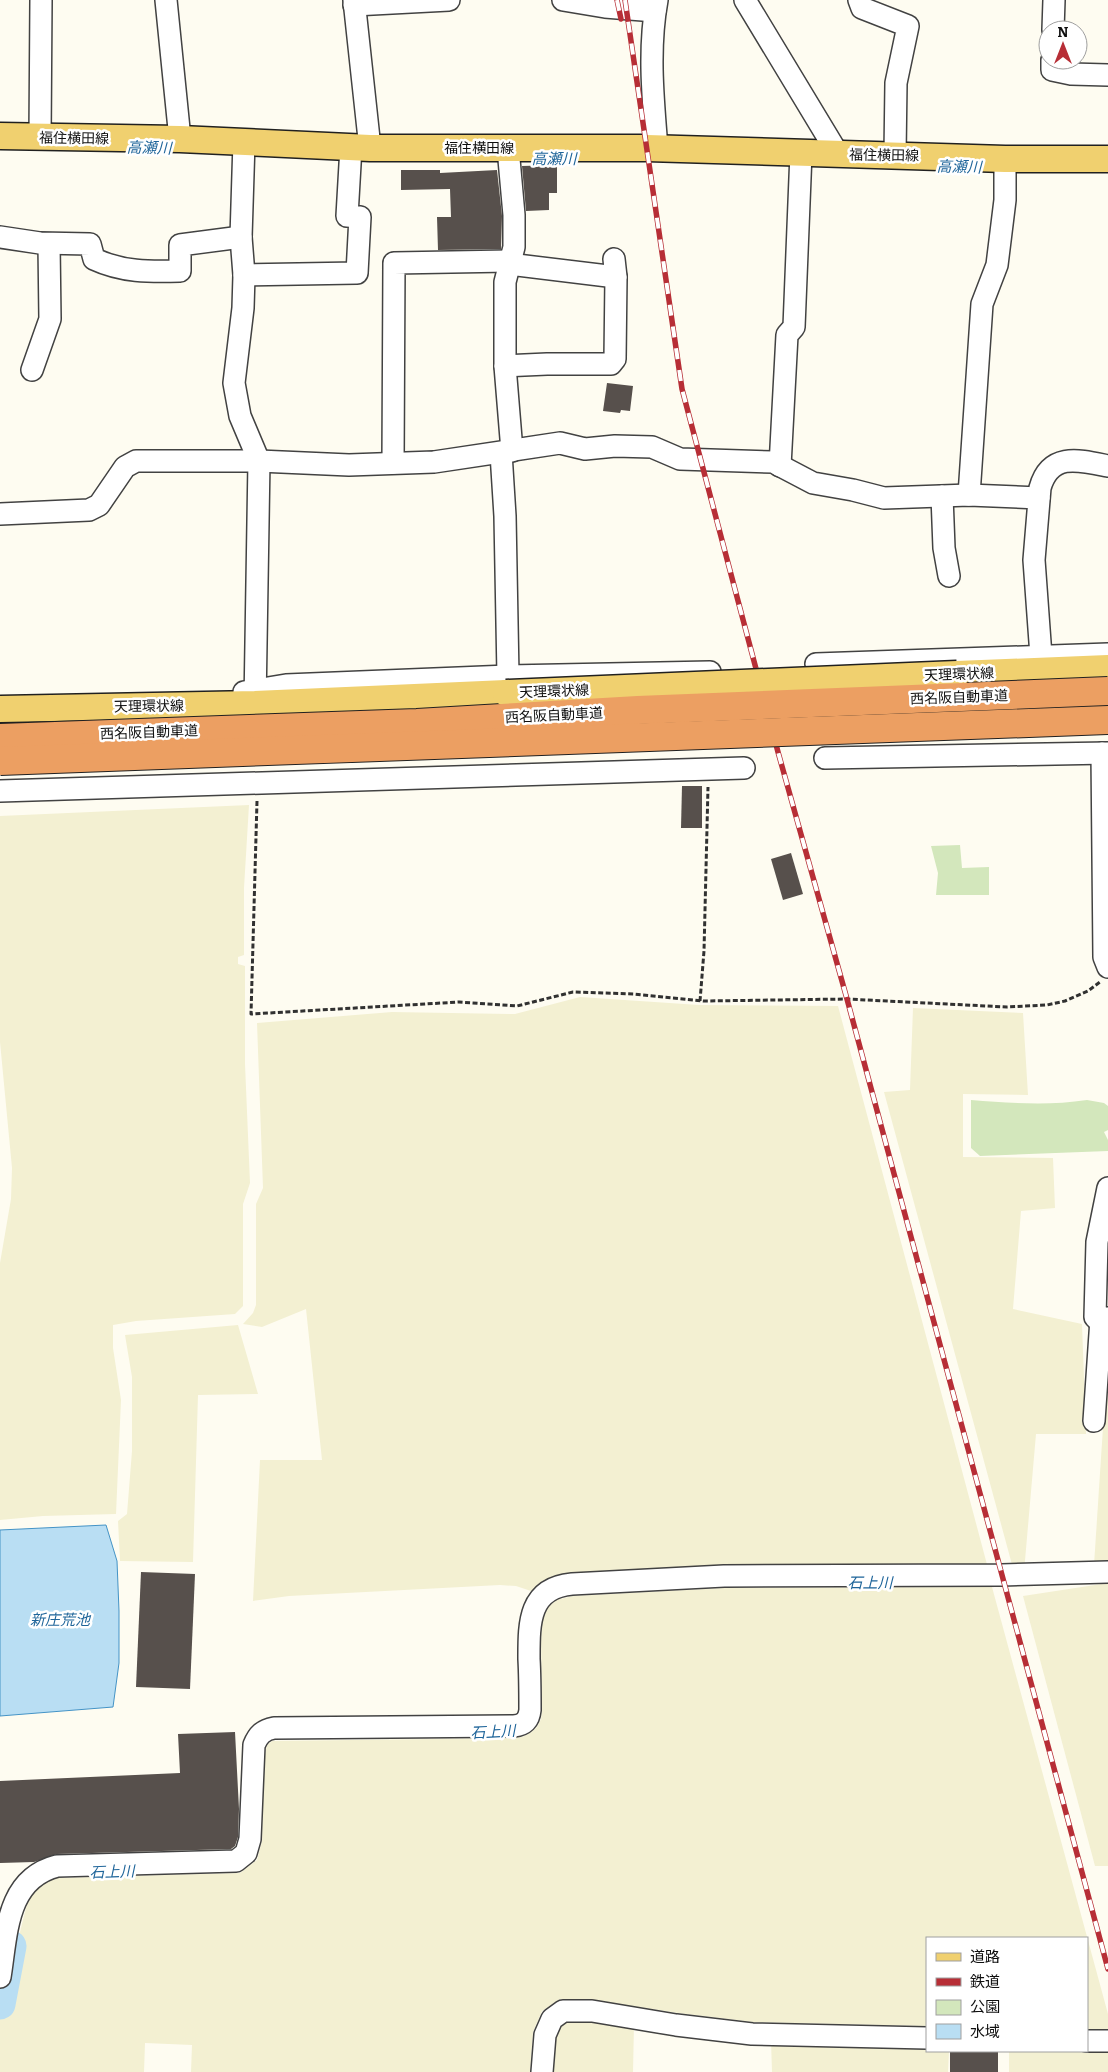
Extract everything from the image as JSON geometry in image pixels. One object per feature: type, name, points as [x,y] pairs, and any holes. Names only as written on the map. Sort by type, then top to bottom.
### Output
[{"type":"highway","name":"西名阪自動車道","points":[[0,738],[418,723],[638,710],[1108,691]]},
{"type":"highway","name":"西名阪自動車道","points":[[0,761],[1108,720]]},
{"type":"main road","name":"福住横田線","points":[[0,136],[180,139],[508,156],[657,148],[895,154],[1005,159],[1108,159]]},
{"type":"main road","name":"天理環状線","points":[[0,709],[190,705],[255,696],[507,684],[957,674],[1108,668]]},
{"type":"street","points":[[40,138],[42,0]]},
{"type":"street","points":[[166,0],[180,139]]},
{"type":"street","points":[[244,275],[357,273],[360,217],[347,216],[360,147],[354,3],[449,0]]},
{"type":"street","points":[[563,0],[605,7],[656,5],[652,90],[657,148]]},
{"type":"street","points":[[745,0],[838,154]]},
{"type":"street","points":[[859,0],[862,8],[908,26],[896,83],[895,154]]},
{"type":"street","points":[[1053,20],[1054,0]]},
{"type":"street","points":[[1052,70],[1071,74],[1108,75]]},
{"type":"street","points":[[244,142],[241,237],[244,275],[243,308],[234,383],[240,416],[259,461],[255,696]]},
{"type":"street","points":[[780,466],[787,335],[794,327],[801,153]]},
{"type":"street","points":[[508,156],[514,223],[514,246],[505,282],[507,684],[710,672]]},
{"type":"street","points":[[969,495],[982,304],[997,265],[1005,200],[1005,159]]},
{"type":"street","points":[[0,237],[49,244],[90,244],[94,259],[105,264],[146,272],[180,270],[180,244],[241,237]]},
{"type":"street","points":[[32,370],[50,319],[49,244]]},
{"type":"street","points":[[393,463],[394,263],[509,263],[615,268],[615,359],[611,364],[505,366]]},
{"type":"street","points":[[0,514],[89,510],[99,506],[125,467],[136,461],[259,461],[348,464],[434,462],[560,443],[585,449],[615,446],[652,448],[680,459],[773,462],[813,483],[884,498],[969,495],[1040,498]]},
{"type":"street","points":[[1041,656],[1034,560],[1043,477],[1052,467],[1066,461],[1082,460],[1108,466]]},
{"type":"street","points":[[942,496],[944,548],[950,576]]},
{"type":"street","points":[[816,664],[1108,654]]},
{"type":"street","points":[[825,758],[1105,753],[1105,973]]},
{"type":"street","points":[[0,791],[744,768]]},
{"type":"street","points":[[1094,1421],[1105,1318],[1097,1319],[1095,1317],[1098,1242],[1108,1188]]},
{"type":"street","points":[[0,1977],[15,1900],[23,1886],[37,1873],[57,1866],[236,1862],[246,1853],[250,1839],[254,1745],[265,1731],[274,1728],[514,1726],[524,1724],[530,1710],[529,1642],[531,1616],[543,1595],[557,1587],[572,1584],[724,1576],[1002,1575],[1108,1572]]},
{"type":"street","points":[[542,2072],[545,2035],[552,2018],[563,2011],[592,2011],[752,2034],[926,2038]]},
{"type":"street","points":[[1088,2041],[1108,2041]]},
{"type":"path","points":[[700,1001],[704,951],[709,769]]},
{"type":"path","points":[[258,783],[251,1014],[458,1002],[516,1006],[573,992],[634,994],[700,1001],[847,1000],[1007,1007],[1047,1005],[1064,1001],[1088,991],[1105,973]]},
{"type":"shaded area","points":[[249,805],[244,888],[244,955],[238,957],[238,964],[245,966],[245,1064],[250,1183],[243,1204],[243,1306],[235,1314],[136,1321],[113,1325],[113,1348],[121,1400],[116,1514],[43,1516],[0,1520],[0,1263],[11,1199],[12,1168],[0,1042],[0,816]]},
{"type":"shaded area","points":[[580,997],[699,1005],[838,1006],[989,1572],[534,1592],[516,1586],[500,1585],[289,1596],[253,1601],[260,1460],[322,1460],[306,1309],[262,1327],[243,1324],[253,1313],[256,1305],[256,1204],[263,1188],[257,1023],[392,1012],[515,1014]]},
{"type":"shaded area","points":[[913,1008],[1023,1013],[1028,1095],[963,1094],[963,1157],[1053,1158],[1055,1208],[1021,1211],[1013,1309],[1082,1324],[1086,1434],[1036,1434],[1024,1572],[1014,1572],[884,1092],[910,1090]]},
{"type":"shaded area","points":[[238,1325],[258,1394],[198,1395],[193,1562],[120,1561],[118,1521],[127,1514],[132,1451],[132,1377],[125,1335]]},
{"type":"shaded area","points":[[1108,1351],[1108,1565],[1094,1565]]},
{"type":"shaded area","points":[[1108,1583],[1108,1866],[1095,1866],[1023,1596]]},
{"type":"shaded area","points":[[992,1587],[1087,1937],[926,1937],[926,2026],[753,2022],[593,2000],[560,1999],[542,2011],[533,2032],[530,2072],[191,2072],[192,2045],[145,2043],[144,2072],[0,2072],[0,2012],[8,1998],[27,1904],[33,1893],[43,1883],[58,1878],[240,1873],[257,1860],[262,1841],[264,1759],[267,1745],[272,1741],[522,1737],[537,1727],[541,1719],[542,1618],[547,1608],[556,1600],[573,1596],[724,1588]]},
{"type":"shaded area","points":[[1088,1940],[1108,2014],[1108,2030],[1088,2029]]},
{"type":"shaded area","points":[[565,2018],[634,2025],[633,2072],[550,2072],[551,2036]]},
{"type":"shaded area","points":[[771,2041],[926,2044],[926,2052],[949,2052],[948,2072],[772,2072]]},
{"type":"shaded area","points":[[1108,2048],[1108,2072],[1009,2072],[1009,2052],[1088,2051]]},
{"type":"green space","points":[[960,845],[962,868],[989,867],[989,895],[936,895],[938,873],[931,846]]},
{"type":"green space","points":[[971,1100],[1043,1103],[1087,1100],[1104,1103],[1108,1106],[1108,1130],[1104,1132],[1108,1140],[1108,1151],[980,1156],[971,1148]]},
{"type":"water","name":"新庄荒池","points":[[106,1525],[117,1561],[119,1611],[119,1663],[113,1707],[0,1716],[0,1530]]},
{"type":"building","points":[[557,165],[557,193],[549,193],[549,210],[526,211],[522,166]]},
{"type":"building","points":[[401,170],[440,170],[440,173],[497,170],[502,216],[501,249],[438,250],[437,217],[451,217],[450,189],[401,190]]},
{"type":"building","points":[[607,383],[633,386],[630,411],[621,410],[620,413],[603,411]]},
{"type":"building","points":[[682,786],[702,786],[702,828],[681,828]]},
{"type":"building","points":[[791,853],[803,894],[783,900],[771,859]]},
{"type":"building","points":[[141,1572],[195,1574],[190,1689],[136,1687]]},
{"type":"building","points":[[235,1732],[239,1809],[238,1837],[235,1846],[231,1849],[57,1854],[34,1862],[0,1863],[0,1781],[180,1773],[178,1734]]},
{"type":"building","points":[[950,2052],[998,2052],[998,2072],[950,2072]]},
{"type":"waterway","name":"石上川","points":[[0,2004],[11,1946]]},
{"type":"railway","points":[[617,0],[621,19]]},
{"type":"railway","points":[[625,0],[682,389],[778,752],[847,999],[1108,1969]]},
{"type":"water label","name":"高瀬川","points":[[149,148]]},
{"type":"water label","name":"高瀬川","points":[[554,159]]},
{"type":"water label","name":"高瀬川","points":[[959,167]]}]
